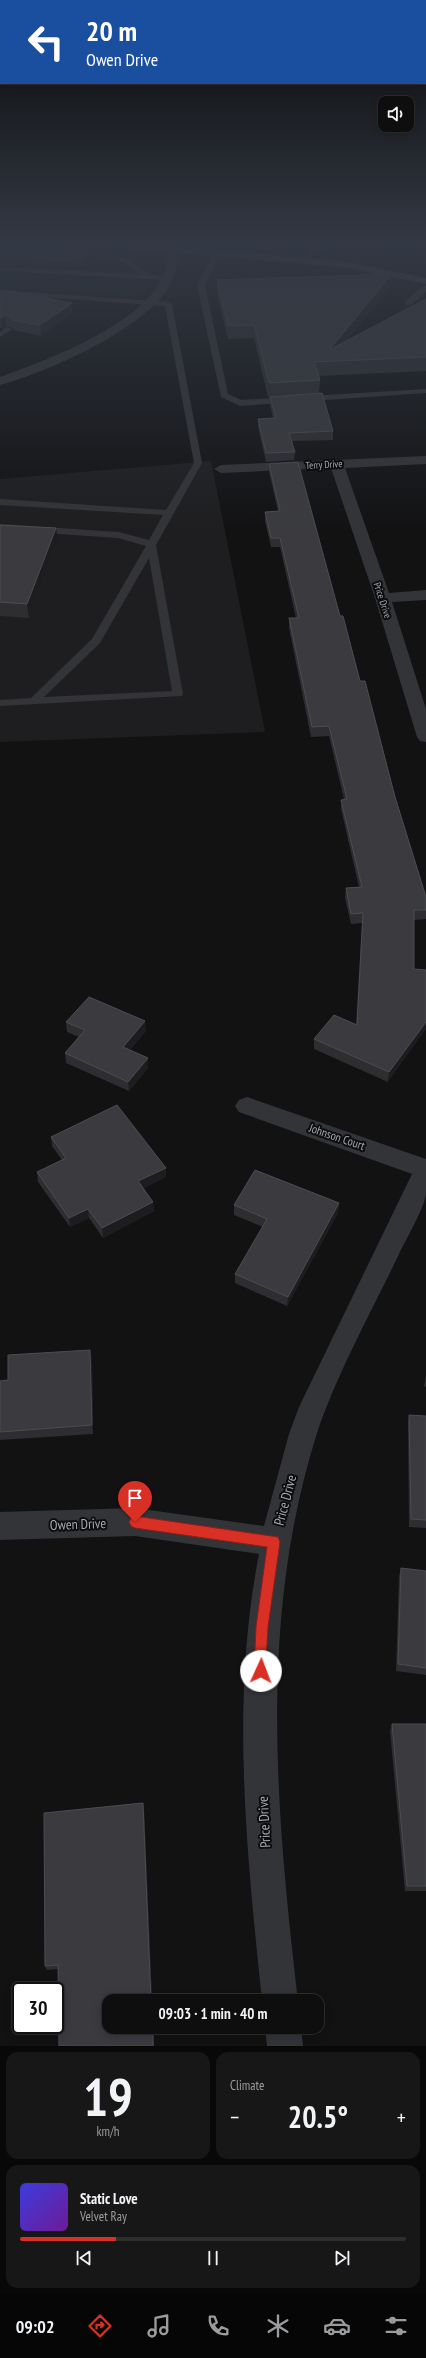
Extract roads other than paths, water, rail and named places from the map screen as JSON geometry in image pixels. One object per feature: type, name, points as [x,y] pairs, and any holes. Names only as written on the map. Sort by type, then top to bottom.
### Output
[{"type":"street","points":[[0,380],[24,373],[99,338]]},
{"type":"street","name":"Terry Drive","points":[[221,469],[426,460]]},
{"type":"street","name":"Price Drive","points":[[337,464],[383,598],[426,737]]},
{"type":"street","points":[[383,598],[426,595]]},
{"type":"street","name":"Johnson Court","points":[[248,1106],[426,1170]]},
{"type":"street","name":"Price Drive","points":[[279,1994],[268,1895],[259,1729],[262,1627],[274,1542],[303,1433],[329,1373],[426,1170]]},
{"type":"street","name":"Owen Drive","points":[[0,1526],[135,1522],[274,1542]]},
{"type":"street","points":[[284,2034],[286,2046]]},
{"type":"lane","points":[[34,701],[96,641],[198,463],[175,338]]},
{"type":"lane","points":[[212,338],[224,395],[240,403],[426,391]]},
{"type":"lane","points":[[0,502],[168,513]]},
{"type":"lane","points":[[0,527],[119,535],[151,544]]},
{"type":"lane","points":[[0,703],[178,694],[151,544]]}]
